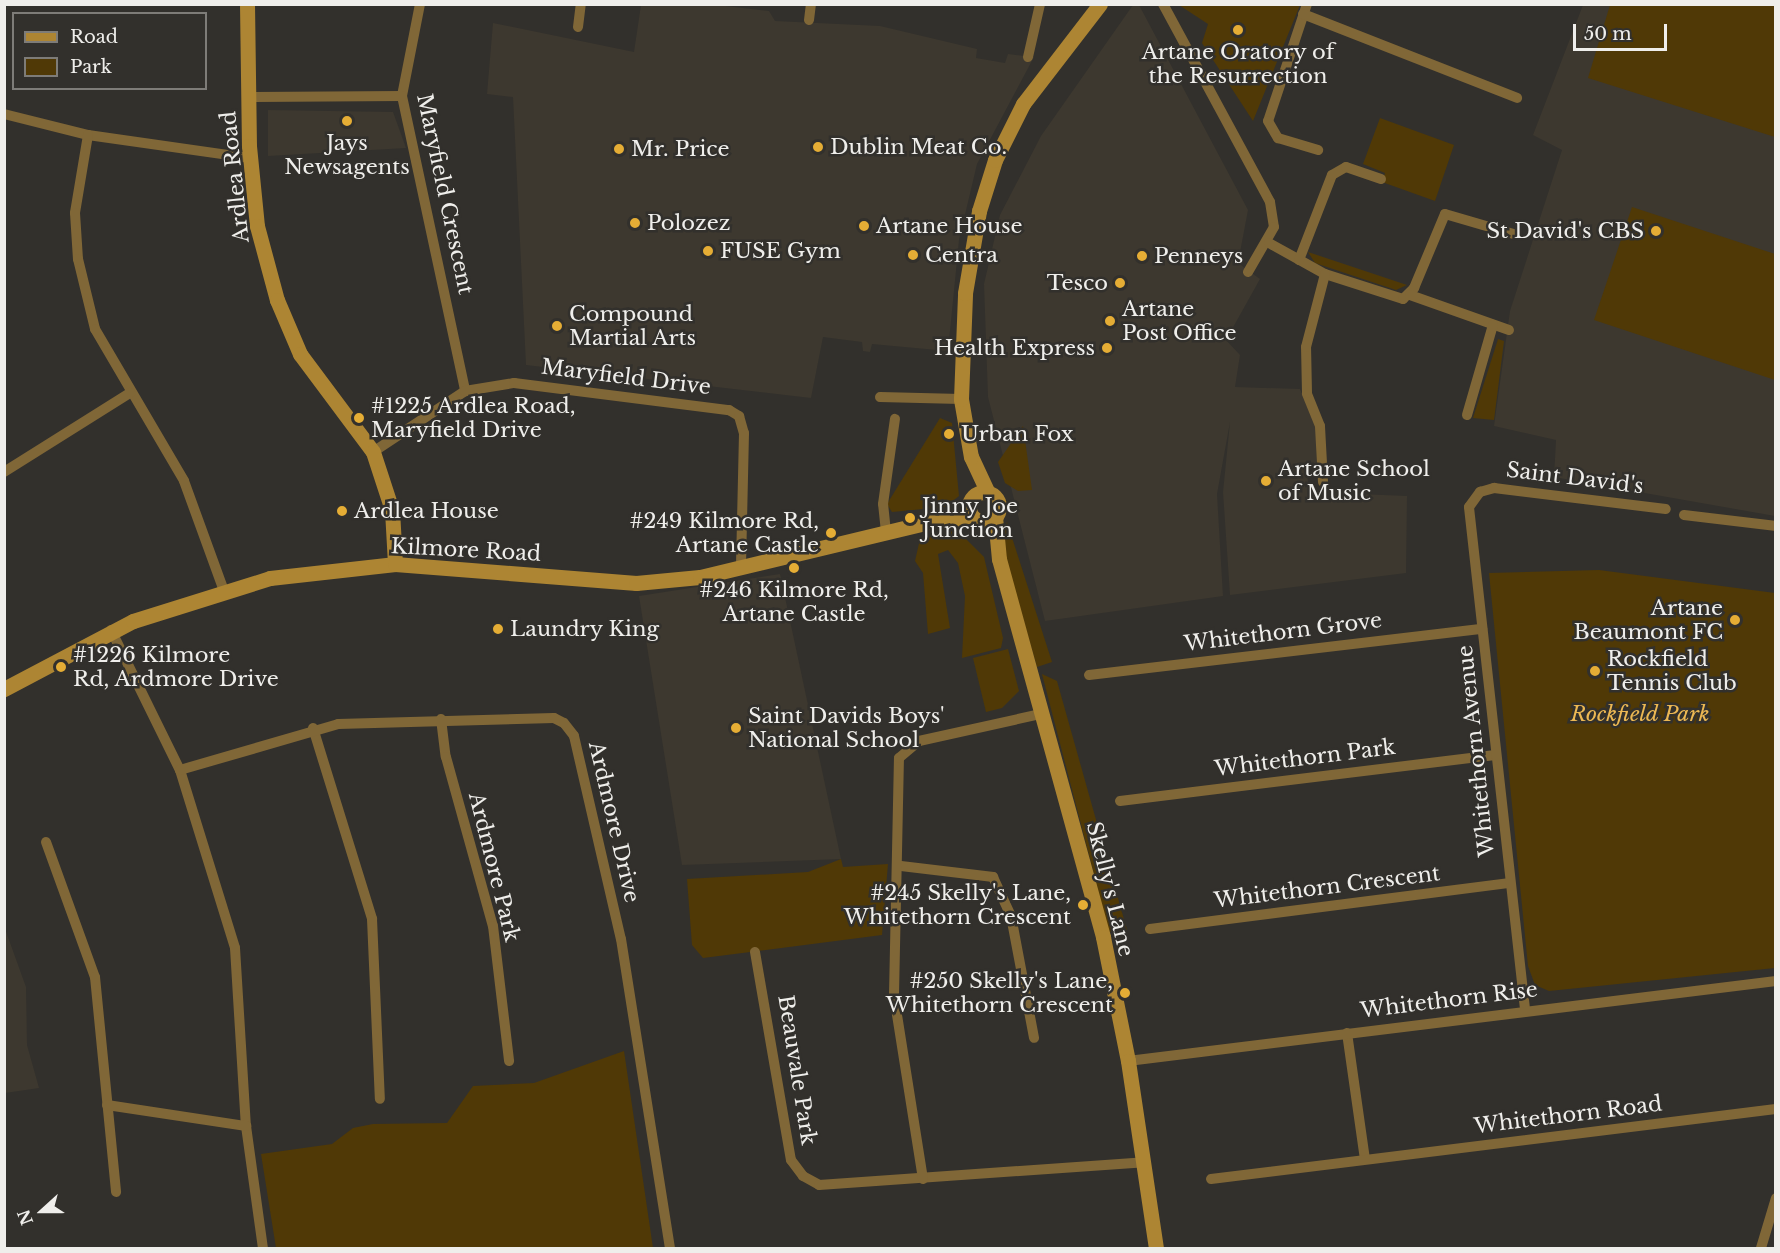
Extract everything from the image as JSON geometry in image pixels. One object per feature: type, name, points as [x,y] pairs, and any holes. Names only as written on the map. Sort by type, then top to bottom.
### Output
[{"type":"street","name":"Ardlea Road","points":[[247,4],[250,158],[257,226],[277,300],[300,354],[373,452],[392,510],[395,564]]},
{"type":"street","name":"Maryfield Crescent","points":[[420,4],[402,96],[465,391]]},
{"type":"street","points":[[578,27],[581,4]]},
{"type":"street","points":[[809,20],[811,4]]},
{"type":"street","points":[[1028,57],[1040,4]]},
{"type":"street","points":[[975,519],[971,500],[971,457],[961,399],[969,265],[995,160],[1046,70],[1100,4]]},
{"type":"street","points":[[1163,4],[1263,186],[1274,218],[1269,243],[1248,272]]},
{"type":"street","points":[[1318,150],[1278,138],[1268,121],[1305,9],[1516,98]]},
{"type":"street","points":[[249,97],[402,96]]},
{"type":"street","points":[[4,114],[88,135],[250,158]]},
{"type":"street","points":[[88,135],[75,213],[78,259],[95,329],[130,393],[184,481],[224,591]]},
{"type":"street","points":[[1299,260],[1332,175],[1346,167],[1381,179]]},
{"type":"street","points":[[1410,295],[1445,214],[1517,235]]},
{"type":"street","points":[[1269,243],[1325,274],[1394,297],[1410,295],[1509,330]]},
{"type":"street","points":[[1323,482],[1320,426],[1307,393],[1306,347],[1325,274]]},
{"type":"street","points":[[1467,415],[1493,325]]},
{"type":"street","name":"Maryfield Drive","points":[[373,452],[465,391],[514,383],[735,412],[744,433],[741,567]]},
{"type":"street","points":[[4,472],[130,393]]},
{"type":"street","points":[[880,397],[961,399]]},
{"type":"street","points":[[886,532],[883,504],[895,418]]},
{"type":"street","points":[[971,457],[988,493]]},
{"type":"street","name":"Saint David's","points":[[1480,492],[1494,488],[1666,509]]},
{"type":"street","name":"Whitethorn Avenue","points":[[1480,492],[1469,518],[1525,1009]]},
{"type":"street","name":"Kilmore Road","points":[[942,519],[971,500],[988,493]]},
{"type":"street","name":"Skelly's Lane","points":[[988,493],[998,502],[995,517],[996,547],[1102,937],[1128,1061],[1156,1248]]},
{"type":"street","points":[[1684,515],[1776,526]]},
{"type":"street","name":"Kilmore Road","points":[[4,689],[111,630],[224,591],[270,578],[395,564],[636,583],[741,567],[942,519],[995,517]]},
{"type":"street","name":"Skelly's Lane","points":[[975,519],[996,547]]},
{"type":"street","name":"Whitethorn Grove","points":[[1089,675],[1482,629]]},
{"type":"street","points":[[111,630],[180,770],[241,975],[246,1126],[263,1248]]},
{"type":"street","points":[[923,1179],[894,995],[901,866],[895,783],[899,758],[919,741],[1041,714]]},
{"type":"street","name":"Ardmore Drive","points":[[180,770],[313,728],[441,719],[554,718],[574,736],[621,939],[670,1248]]},
{"type":"street","name":"Ardmore Park","points":[[441,719],[446,757],[493,926],[509,1061]]},
{"type":"street","points":[[313,728],[372,919],[380,1099]]},
{"type":"street","name":"Whitethorn Park","points":[[1120,801],[1495,755]]},
{"type":"street","points":[[46,842],[95,976],[116,1192]]},
{"type":"street","points":[[901,866],[993,877],[1011,916],[1034,1038]]},
{"type":"street","name":"Whitethorn Crescent","points":[[1150,929],[1510,883]]},
{"type":"street","name":"Beauvale Park","points":[[755,952],[791,1160],[802,1176],[819,1185],[1144,1161]]},
{"type":"street","name":"Whitethorn Rise","points":[[1128,1061],[1525,1009],[1776,981]]},
{"type":"street","points":[[1347,1033],[1365,1159]]},
{"type":"street","points":[[107,1106],[246,1126]]},
{"type":"street","name":"Whitethorn Road","points":[[1211,1179],[1776,1109]]},
{"type":"street","points":[[1761,1248],[1776,1198]]},
{"type":"shaded area","points":[[641,5],[717,5],[769,11],[775,21],[880,26],[977,49],[976,58],[1005,63],[1008,54],[1034,57],[977,164],[959,240],[948,351],[872,344],[870,352],[863,351],[862,342],[823,337],[811,398],[526,365],[513,97],[487,94],[493,23],[634,52]]},
{"type":"shaded area","points":[[1133,5],[1139,5],[1248,210],[1238,263],[1260,279],[1226,340],[1240,355],[1235,387],[1300,389],[1316,428],[1317,468],[1306,470],[1310,492],[1407,496],[1406,573],[1230,595],[1223,492],[1230,422],[1217,494],[1223,596],[1045,621],[988,397],[984,284],[1000,215],[1041,136]]},
{"type":"shaded area","name":"St David's CBS","points":[[1583,5],[1775,5],[1775,516],[1554,477],[1556,440],[1494,426],[1510,311],[1562,150],[1533,135]]},
{"type":"shaded area","points":[[268,110],[393,112],[406,148],[268,156]]},
{"type":"shaded area","name":"Saint Davids Boys' National School","points":[[780,574],[841,859],[682,865],[639,596]]},
{"type":"shaded area","points":[[4,926],[26,987],[27,1045],[39,1088],[5,1093]]},
{"type":"green space","points":[[1179,5],[1300,5],[1253,121],[1202,43],[1208,24]]},
{"type":"green space","points":[[1610,5],[1775,5],[1775,137],[1588,78]]},
{"type":"green space","points":[[1380,118],[1454,145],[1435,201],[1382,182],[1385,173],[1363,164]]},
{"type":"green space","points":[[1632,207],[1775,254],[1775,380],[1594,320]]},
{"type":"green space","points":[[1308,252],[1407,285],[1396,290],[1315,263]]},
{"type":"green space","points":[[1498,339],[1504,341],[1494,420],[1473,418]]},
{"type":"green space","points":[[940,418],[952,423],[959,496],[945,507],[892,512],[887,504]]},
{"type":"green space","points":[[1023,426],[1032,490],[1018,491],[1005,483],[998,462]]},
{"type":"green space","points":[[1007,522],[1052,662],[1037,667],[1007,563],[1002,533]]},
{"type":"green space","points":[[957,530],[984,557],[1003,638],[1001,648],[962,658],[965,596],[958,563],[948,550],[938,554],[950,628],[928,634],[923,573],[915,561],[920,539]]},
{"type":"green space","name":"Rockfield Park","points":[[1599,570],[1775,593],[1775,968],[1549,991],[1535,985],[1528,966],[1489,573]]},
{"type":"green space","points":[[1008,649],[1019,691],[1002,708],[986,712],[973,658]]},
{"type":"green space","points":[[1042,674],[1057,681],[1127,930],[1109,932]]},
{"type":"green space","points":[[841,859],[843,867],[888,864],[882,935],[703,958],[692,945],[687,879],[808,872]]},
{"type":"green space","points":[[624,1051],[653,1248],[276,1248],[261,1154],[332,1144],[353,1128],[373,1124],[447,1123],[473,1086],[534,1083]]},
{"type":"place","name":"Artane Oratory of the Resurrection","points":[[1238,30]]},
{"type":"place","name":"Jays Newsagents","points":[[347,121]]},
{"type":"place","name":"Dublin Meat Co.","points":[[818,147]]},
{"type":"place","name":"Mr. Price","points":[[619,149]]},
{"type":"place","name":"Polozez","points":[[635,223]]},
{"type":"place","name":"Artane House","points":[[864,226]]},
{"type":"place","name":"St David's CBS","points":[[1656,231]]},
{"type":"place","name":"FUSE Gym","points":[[708,251]]},
{"type":"place","name":"Centra","points":[[913,255]]},
{"type":"place","name":"Penneys","points":[[1142,256]]},
{"type":"place","name":"Tesco","points":[[1120,283]]},
{"type":"place","name":"Artane Post Office","points":[[1110,321]]},
{"type":"place","name":"Compound Martial Arts","points":[[557,326]]},
{"type":"place","name":"Health Express","points":[[1107,348]]},
{"type":"place","name":"#1225 Ardlea Road, Maryfield Drive","points":[[359,418]]},
{"type":"place","name":"Urban Fox","points":[[949,434]]},
{"type":"place","name":"Artane School of Music","points":[[1266,481]]},
{"type":"place","name":"Ardlea House","points":[[342,511]]},
{"type":"place","name":"Jinny Joe Junction","points":[[910,518]]},
{"type":"place","name":"#249 Kilmore Rd, Artane Castle","points":[[831,533]]},
{"type":"place","name":"#246 Kilmore Rd, Artane Castle","points":[[794,568]]},
{"type":"place","name":"Artane Beaumont FC","points":[[1735,620]]},
{"type":"place","name":"Laundry King","points":[[498,629]]},
{"type":"place","name":"#1226 Kilmore Rd, Ardmore Drive","points":[[61,667]]},
{"type":"place","name":"Rockfield Tennis Club","points":[[1595,671]]},
{"type":"place","name":"Saint Davids Boys' National School","points":[[736,728]]},
{"type":"place","name":"#245 Skelly's Lane, Whitethorn Crescent","points":[[1083,905]]},
{"type":"place","name":"#250 Skelly's Lane, Whitethorn Crescent","points":[[1125,993]]}]
